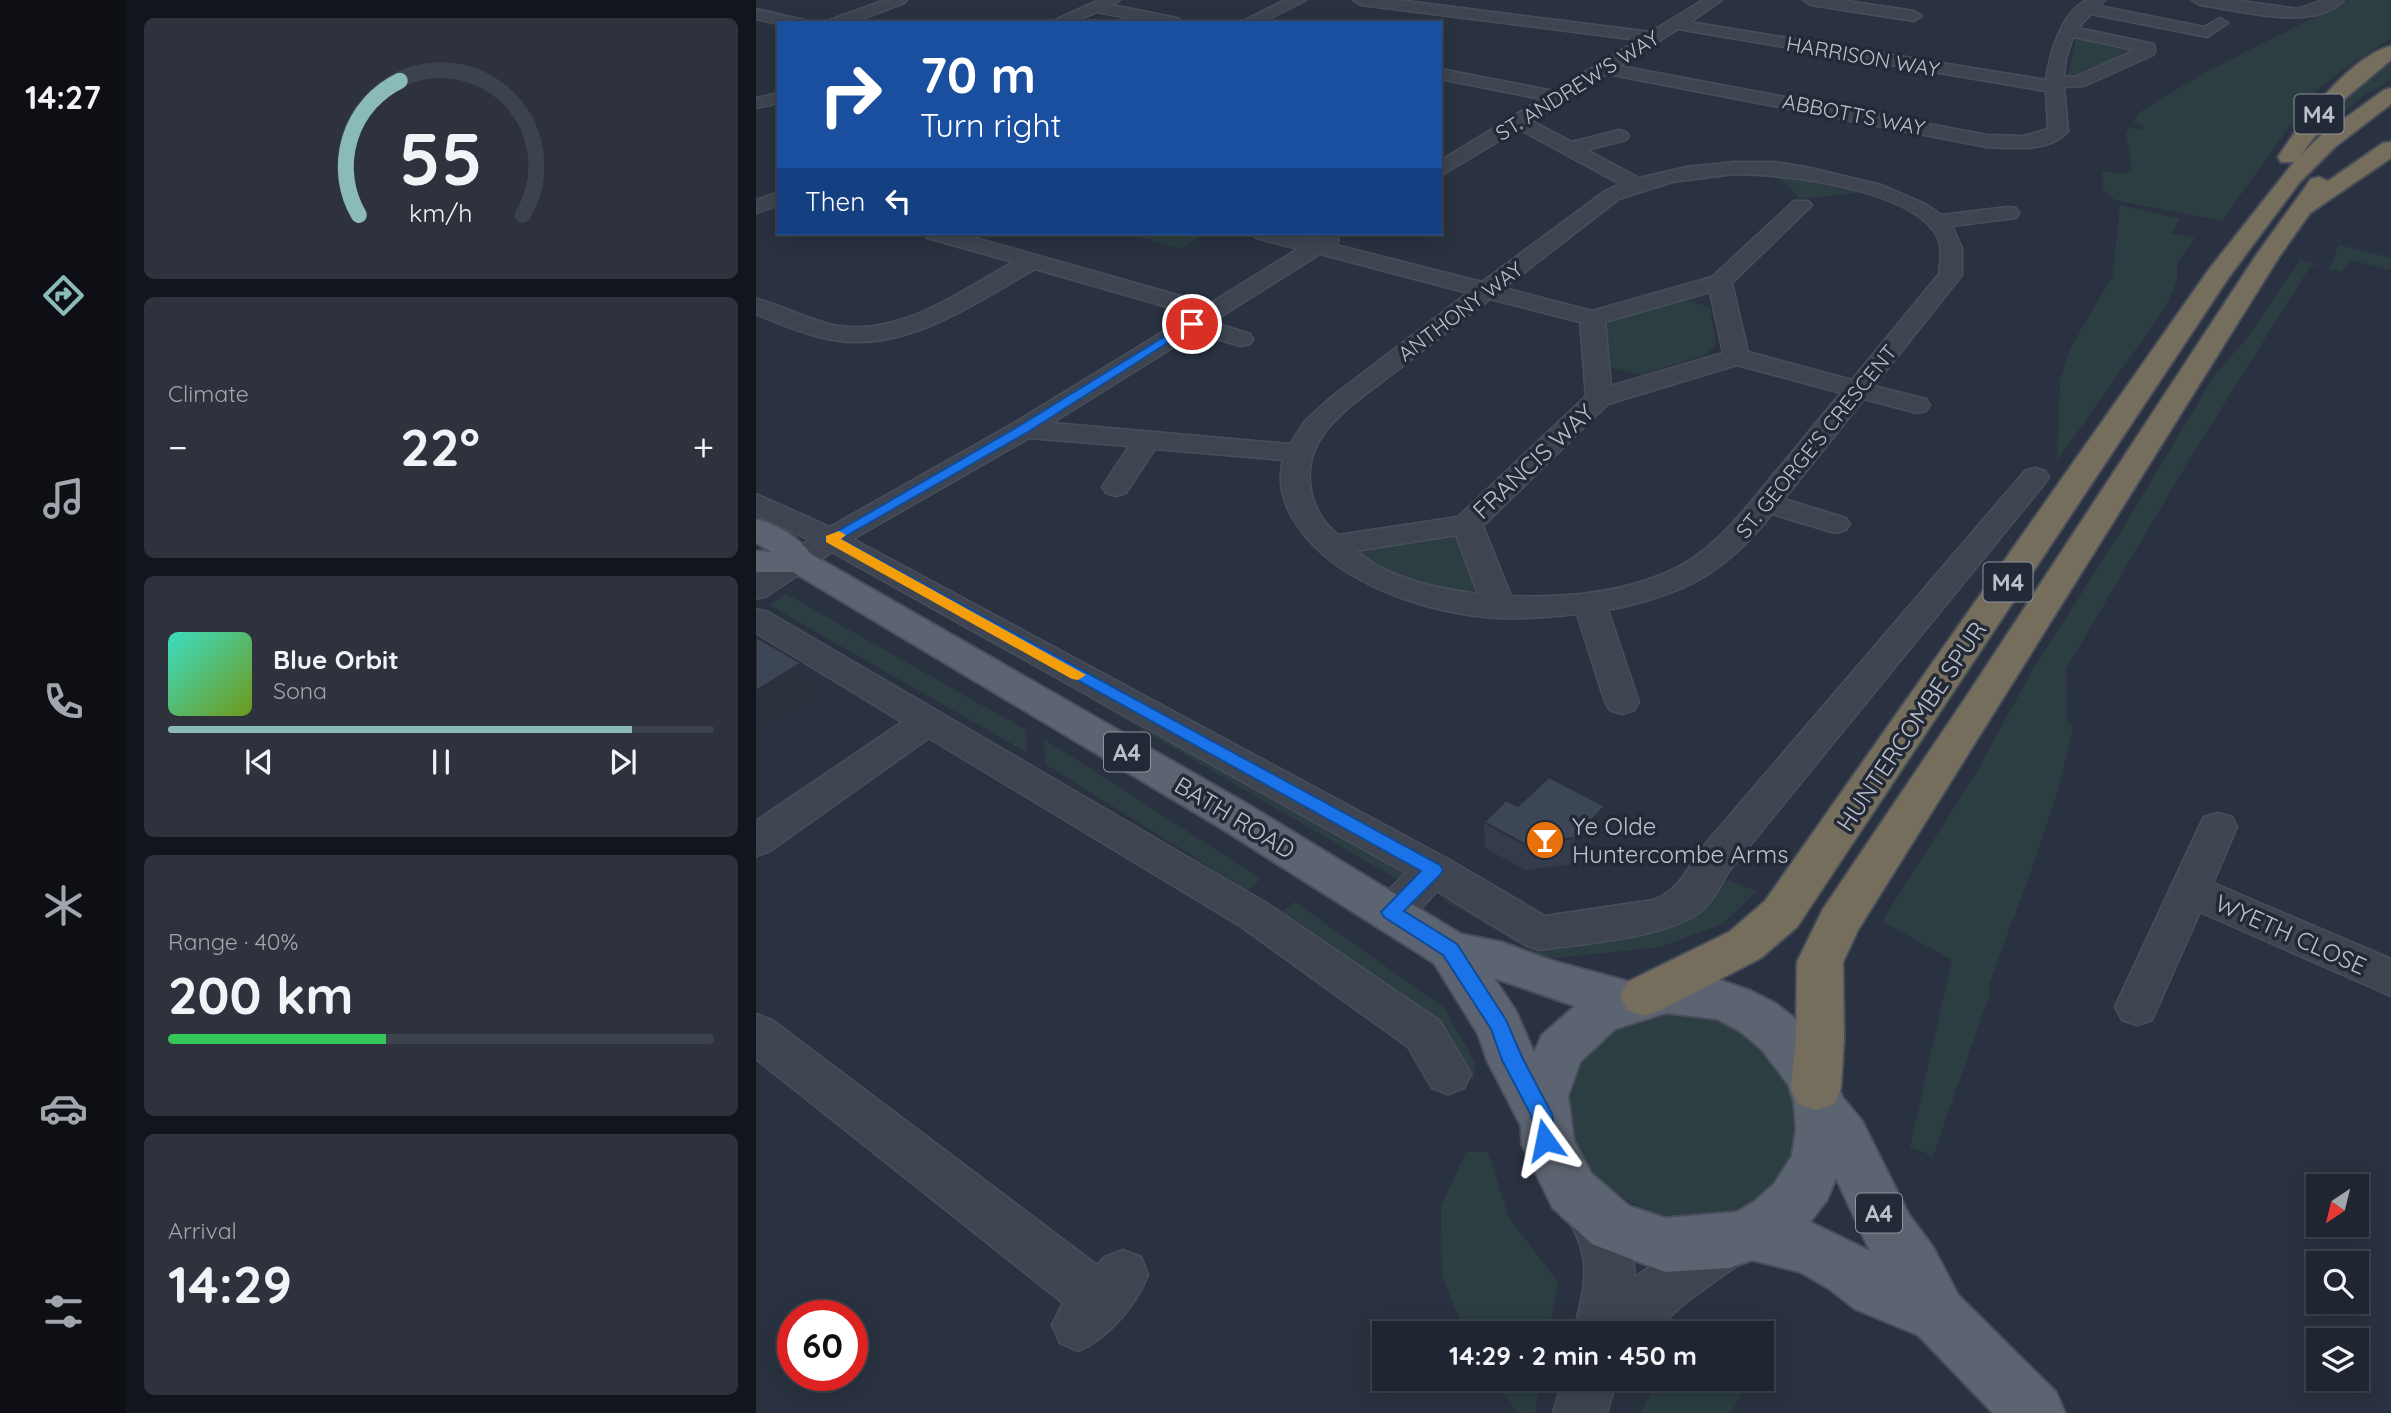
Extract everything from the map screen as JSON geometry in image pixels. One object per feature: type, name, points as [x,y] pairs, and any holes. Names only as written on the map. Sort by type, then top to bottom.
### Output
[{"type":"highway","name":"M4","points":[[2274,198],[2283,166],[2323,108],[2347,82],[2391,52]]},
{"type":"highway","name":"M4","points":[[2274,198],[2327,142],[2391,94]]},
{"type":"highway","name":"M4","points":[[2295,214],[2336,164],[2391,115]]},
{"type":"highway","name":"M4","points":[[2295,214],[2391,148]]},
{"type":"highway","name":"HUNTERCOMBE SPUR","points":[[1635,998],[1745,945],[1781,914],[2219,272],[2274,198]]},
{"type":"highway","name":"HUNTERCOMBE SPUR","points":[[1819,1099],[1821,962],[1826,947],[1874,866],[1980,706],[2295,214]]},
{"type":"main road","name":"BATH ROAD","points":[[756,529],[788,547],[815,550],[1024,691],[1450,950],[1501,961],[1549,979],[1635,998]]},
{"type":"main road","name":"BATH ROAD","points":[[756,561],[815,550]]},
{"type":"main road","name":"BATH ROAD","points":[[1450,950],[1499,1026],[1512,1060],[1541,1114]]},
{"type":"main road","points":[[1690,993],[1712,997],[1752,1013],[1787,1041],[1808,1070],[1819,1099],[1820,1151],[1814,1171],[1802,1191],[1783,1213],[1740,1237],[1679,1246],[1653,1241],[1612,1225],[1586,1207],[1568,1188],[1553,1162],[1545,1140],[1541,1114],[1549,1070],[1564,1044],[1587,1021],[1635,998],[1690,993]]},
{"type":"main road","name":"A4","points":[[1819,1099],[1844,1138],[1890,1234],[1913,1266],[1938,1315],[2035,1413]]},
{"type":"main road","name":"A4","points":[[1740,1237],[1781,1239],[1815,1251],[1848,1269],[1875,1289],[1938,1315]]},
{"type":"street","points":[[841,21],[899,0]]},
{"type":"street","points":[[1251,21],[1298,0]]},
{"type":"street","points":[[1361,0],[1654,37]]},
{"type":"street","name":"ST. ANDREW'S WAY","points":[[1442,169],[1714,0]]},
{"type":"street","points":[[1811,0],[1914,17]]},
{"type":"street","points":[[2207,0],[2298,14],[2309,13],[2336,0]]},
{"type":"street","points":[[2054,84],[2059,51],[2070,24],[2091,4],[2207,32],[2220,23]]},
{"type":"street","points":[[1505,33],[1544,5]]},
{"type":"street","points":[[1061,21],[1097,7],[1116,6],[1170,21]]},
{"type":"street","points":[[756,15],[780,21]]},
{"type":"street","name":"HARRISON WAY","points":[[1674,24],[1892,55],[2054,84],[2078,82],[2147,51],[2148,48],[2186,35],[2189,31]]},
{"type":"street","points":[[756,29],[777,25]]},
{"type":"street","points":[[2067,32],[2148,48]]},
{"type":"street","name":"ABBOTTS WAY","points":[[1604,68],[1987,141],[2020,143],[2046,139],[2058,131],[2054,84]]},
{"type":"street","points":[[1442,74],[1556,97]]},
{"type":"street","points":[[756,103],[777,98]]},
{"type":"street","points":[[1518,121],[1636,185]]},
{"type":"street","points":[[1570,149],[1619,136]]},
{"type":"street","name":"ST. GEORGE'S CRESCENT","points":[[1299,453],[1293,489],[1305,519],[1329,546],[1346,560],[1383,581],[1446,600],[1499,608],[1590,603],[1629,595],[1684,575],[1716,558],[1768,503],[1950,275],[1953,250],[1946,232],[1916,208],[1883,193],[1822,176],[1734,168],[1681,173],[1636,185]]},
{"type":"street","points":[[1766,169],[1815,203]]},
{"type":"street","name":"ANTHONY WAY","points":[[1299,453],[1320,421],[1354,391],[1612,195],[1636,185]]},
{"type":"street","points":[[756,207],[775,188]]},
{"type":"street","points":[[1272,235],[1592,318],[1720,282],[1815,203],[1883,193]]},
{"type":"street","points":[[1935,222],[2008,213]]},
{"type":"street","points":[[942,235],[1202,318],[1241,339]]},
{"type":"street","points":[[756,589],[815,550],[1024,429],[1337,235]]},
{"type":"street","points":[[756,306],[828,329],[858,335],[877,333],[920,320],[1031,262]]},
{"type":"street","points":[[1720,282],[1736,357]]},
{"type":"street","points":[[1592,318],[1599,398],[1736,357],[1917,405]]},
{"type":"street","points":[[862,362],[877,333]]},
{"type":"street","name":"FRANCIS WAY","points":[[1466,524],[1599,398]]},
{"type":"street","points":[[1024,429],[1299,453]]},
{"type":"street","points":[[1116,487],[1147,440]]},
{"type":"street","name":"BATH ROAD","points":[[756,503],[815,550],[1434,870],[1540,933],[1653,916],[1675,909],[1687,901],[1715,860],[2035,477]]},
{"type":"street","points":[[1768,503],[1835,524]]},
{"type":"street","points":[[1329,546],[1466,524],[1499,608]]},
{"type":"street","points":[[1590,603],[1622,702]]},
{"type":"street","points":[[756,619],[1254,915],[1424,1034],[1448,1074]]},
{"type":"street","points":[[756,841],[929,720]]},
{"type":"street","points":[[2137,1007],[2192,891],[2218,827]]},
{"type":"street","points":[[1391,912],[1434,870]]},
{"type":"street","name":"WYETH CLOSE","points":[[2192,891],[2391,978]]},
{"type":"street","points":[[756,1034],[1101,1300]]},
{"type":"street","points":[[1586,1207],[1598,1224],[1606,1244],[1610,1273],[1603,1321]]},
{"type":"street","points":[[1627,1321],[1655,1294],[1740,1237]]},
{"type":"street","points":[[1580,1413],[1586,1391]]},
{"type":"shaded area","points":[[2349,0],[2391,0],[2391,38],[2334,76],[2311,96],[2222,221],[2115,200],[2103,189],[2102,171],[2123,174],[2132,170],[2126,133],[2129,128],[2143,129],[2143,124],[2133,123],[2140,112],[2204,73]]},
{"type":"shaded area","points":[[2076,37],[2139,48],[2078,79],[2068,77]]},
{"type":"shaded area","points":[[2391,58],[2391,80],[2366,94],[2321,129],[2337,103]]},
{"type":"shaded area","points":[[1775,174],[1806,175],[1864,192],[1801,199]]},
{"type":"shaded area","points":[[2120,205],[2180,219],[2171,233],[2195,238],[2177,263],[2177,281],[2166,306],[2057,461],[2060,380],[2071,347],[2113,275]]},
{"type":"shaded area","points":[[1131,235],[1203,235],[1180,248]]},
{"type":"shaded area","points":[[2339,245],[2391,258],[2391,270],[2350,260],[2341,272],[2329,269]]},
{"type":"shaded area","points":[[2300,260],[2319,265],[2311,265],[2186,465],[2066,669],[2067,723],[2073,726],[2047,826],[1988,988],[1991,990],[1933,1156],[1910,1147],[1952,960],[1882,921],[1976,773],[2033,669],[2115,541],[2214,376],[2250,334]]},
{"type":"shaded area","points":[[1676,298],[1710,307],[1716,344],[1707,354],[1641,375],[1601,364],[1599,326],[1610,316]]},
{"type":"shaded area","points":[[1454,528],[1479,593],[1470,596],[1383,571],[1352,554],[1360,542]]},
{"type":"shaded area","points":[[786,594],[1026,730],[1026,752],[769,605]]},
{"type":"shaded area","points":[[1068,678],[1405,867],[1400,881],[1095,702]]},
{"type":"shaded area","points":[[1044,739],[1261,879],[1247,890],[1045,764]]},
{"type":"shaded area","points":[[1719,877],[1757,891],[1724,923],[1661,947],[1547,959],[1441,899],[1457,898],[1535,942]]},
{"type":"shaded area","points":[[1295,902],[1444,1008],[1476,1064],[1473,1080],[1434,1023],[1280,912]]},
{"type":"shaded area","points":[[1671,1009],[1743,1024],[1794,1075],[1803,1144],[1764,1199],[1725,1216],[1689,1219],[1653,1212],[1620,1196],[1594,1173],[1576,1145],[1570,1112],[1577,1075],[1586,1056],[1607,1033],[1625,1022],[1644,1014]]},
{"type":"shaded area","points":[[1466,1152],[1488,1152],[1509,1218],[1558,1282],[1551,1321],[1461,1321],[1442,1277],[1441,1206]]},
{"type":"shaded area","points":[[1501,1391],[1539,1391],[1535,1413],[1518,1413]]},
{"type":"shaded area","points":[[1651,1391],[1744,1391],[1730,1413],[1641,1413]]},
{"type":"building","points":[[756,637],[801,663],[756,691]]},
{"type":"building","points":[[1549,777],[1605,806],[1575,838],[1524,844],[1484,822],[1506,800],[1518,806]]},
{"type":"slow traffic","points":[[839,535],[831,539],[1078,675]]},
{"type":"place","name":"Ye Olde Huntercombe Arms","points":[[1545,840]]},
{"type":"route","points":[[1192,324],[1024,429],[831,539],[1434,870],[1391,912],[1450,950],[1499,1026],[1512,1060],[1541,1114],[1545,1140]]}]
